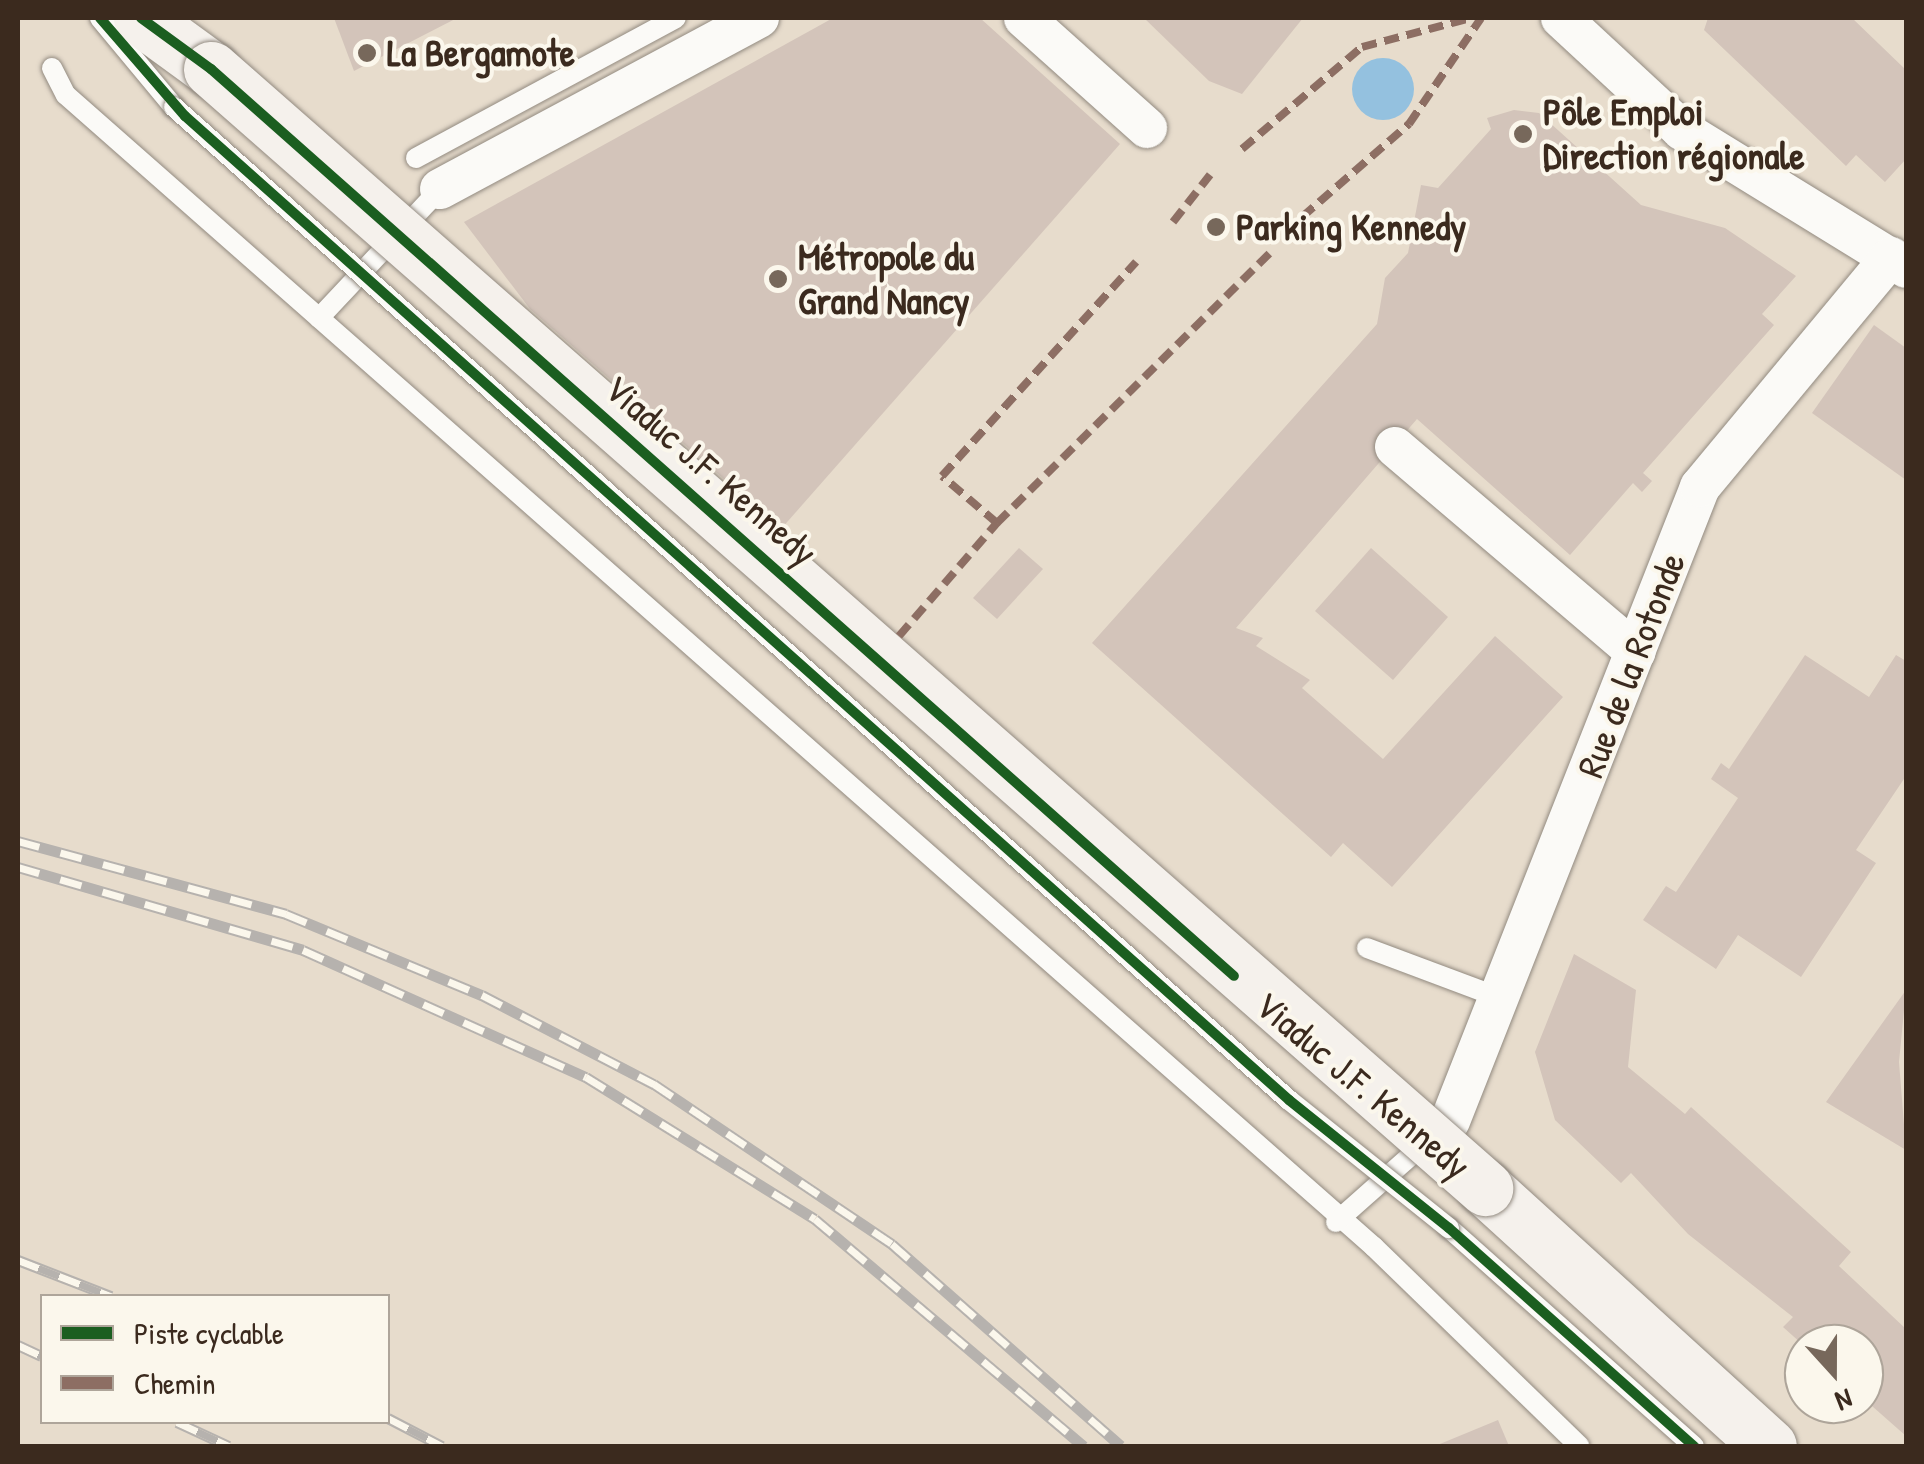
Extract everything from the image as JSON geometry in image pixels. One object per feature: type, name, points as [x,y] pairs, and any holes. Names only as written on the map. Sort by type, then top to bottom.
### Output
[{"type":"main road","name":"Viaduc J.F. Kennedy","points":[[141,18],[193,88],[1769,1446]]},
{"type":"street","points":[[428,173],[760,18]]},
{"type":"street","points":[[1024,18],[1147,128]]},
{"type":"street","points":[[1561,18],[1682,130],[1899,262]]},
{"type":"street","name":"Rue de la Rotonde","points":[[1450,1121],[1700,487],[1899,262]]},
{"type":"street","points":[[1395,447],[1636,652]]},
{"type":"lane","points":[[100,18],[193,88],[1288,1100],[1449,1228],[1694,1446]]},
{"type":"lane","points":[[318,318],[428,173],[676,18]]},
{"type":"lane","points":[[52,68],[66,95],[1336,1222],[1374,1247],[1579,1446]]},
{"type":"lane","points":[[43,92],[66,95]]},
{"type":"lane","points":[[1367,948],[1498,997]]},
{"type":"lane","points":[[1336,1222],[1450,1121]]},
{"type":"water","points":[[1383,58],[1405,67],[1414,89],[1405,111],[1383,120],[1361,111],[1352,89],[1361,67]]},
{"type":"building","name":"La Bergamote","points":[[334,18],[457,18],[354,71]]},
{"type":"building","name":"Métropole du Grand Nancy","points":[[833,18],[980,18],[1120,144],[781,529],[530,309],[464,222]]},
{"type":"building","points":[[1144,18],[1303,18],[1242,94],[1209,81]]},
{"type":"building","points":[[1708,18],[1852,18],[1906,70],[1906,159],[1885,182],[1856,155],[1846,166],[1704,30]]},
{"type":"building","points":[[1514,110],[1539,113],[1641,205],[1725,228],[1796,276],[1762,314],[1774,325],[1643,473],[1652,481],[1642,492],[1633,483],[1570,555],[1417,419],[1236,628],[1263,638],[1256,646],[1310,680],[1302,688],[1383,759],[1495,636],[1563,697],[1392,887],[1343,843],[1331,857],[1092,643],[1377,324],[1385,278],[1408,253],[1421,185],[1438,188],[1491,129],[1487,118]]},
{"type":"building","points":[[1874,325],[1906,348],[1906,480],[1812,413]]},
{"type":"building","points":[[1019,548],[1043,569],[997,619],[973,598]]},
{"type":"building","points":[[1371,548],[1448,617],[1393,680],[1315,611]]},
{"type":"building","points":[[1805,655],[1869,697],[1896,655],[1906,661],[1906,776],[1856,850],[1876,863],[1801,977],[1738,935],[1716,969],[1643,920],[1666,886],[1676,892],[1738,798],[1711,779],[1721,763],[1729,769]]},
{"type":"building","points":[[1574,954],[1636,990],[1628,1067],[1685,1114],[1691,1107],[1851,1252],[1839,1266],[1906,1329],[1906,1436],[1884,1417],[1884,1324],[1786,1324],[1793,1317],[1688,1234],[1631,1173],[1621,1183],[1555,1120],[1535,1052]]},
{"type":"building","points":[[1906,990],[1899,1062],[1906,1150],[1826,1102]]},
{"type":"building","points":[[1498,1420],[1509,1446],[1435,1446]]},
{"type":"railway","points":[[18,841],[286,914],[482,995],[654,1084],[892,1244],[1121,1446]]},
{"type":"railway","points":[[18,867],[303,950],[586,1077],[815,1219],[1084,1446]]},
{"type":"railway","points":[[18,1260],[106,1294]]},
{"type":"railway","points":[[18,1345],[40,1355]]},
{"type":"railway","points":[[390,1419],[442,1446]]},
{"type":"railway","points":[[181,1424],[229,1446]]},
{"type":"marked path","points":[[1242,149],[1362,47],[1471,18]]},
{"type":"marked path","points":[[1302,217],[1409,124],[1481,18]]},
{"type":"marked path","points":[[1173,222],[1210,175]]},
{"type":"marked path","points":[[899,636],[997,523],[1275,248]]},
{"type":"marked path","points":[[997,523],[942,476],[1136,262]]},
{"type":"cycle path","points":[[100,18],[185,116],[1289,1100],[1449,1228],[1694,1446]]},
{"type":"cycle path","points":[[141,18],[211,69],[1234,976]]},
{"type":"place","name":"La Bergamote","points":[[367,53]]},
{"type":"place","name":"Pôle Emploi Direction régionale","points":[[1523,134]]},
{"type":"place","name":"Parking Kennedy","points":[[1216,227]]},
{"type":"place","name":"Métropole du Grand Nancy","points":[[778,279]]}]
